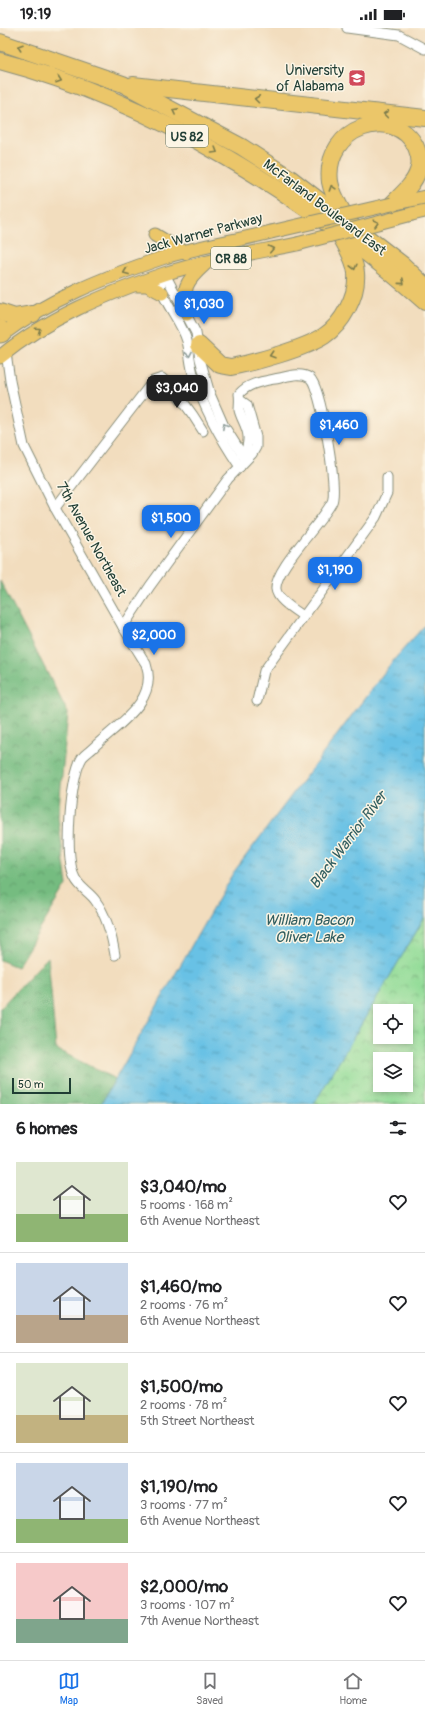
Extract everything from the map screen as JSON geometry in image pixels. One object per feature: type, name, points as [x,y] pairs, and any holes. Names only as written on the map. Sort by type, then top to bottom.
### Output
[{"type":"highway","name":"McFarland Boulevard East","points":[[0,42],[123,84],[242,147],[290,178],[386,268],[425,302]]},
{"type":"highway","name":"McFarland Boulevard East","points":[[0,61],[75,85],[154,119],[205,145],[343,227],[402,265],[425,286]]},
{"type":"highway","points":[[0,68],[22,67]]},
{"type":"highway","points":[[123,84],[425,118]]},
{"type":"highway","points":[[199,345],[220,365],[231,367],[309,344],[324,336],[338,324],[354,292],[356,274],[330,182],[330,163],[337,145],[344,137],[361,127],[380,125],[399,129],[413,142],[420,155],[419,170],[409,187],[392,204]]},
{"type":"highway","points":[[0,312],[15,317],[33,314]]},
{"type":"main road","name":"Jack Warner Parkway","points":[[1,333],[33,314],[88,287],[163,258],[425,197]]},
{"type":"main road","name":"CR 88","points":[[3,355],[63,315],[165,274],[297,244],[425,211]]},
{"type":"main road","points":[[155,235],[185,253]]},
{"type":"main road","points":[[163,258],[165,274]]},
{"type":"main road","points":[[187,314],[184,296],[185,286],[188,280],[206,264]]},
{"type":"main road","points":[[135,285],[147,285],[162,293]]},
{"type":"main road","name":"7th Avenue Northeast","points":[[1,333],[3,355]]},
{"type":"street","points":[[347,28],[398,35],[425,49]]},
{"type":"street","points":[[165,274],[160,286],[162,293],[187,341],[194,377],[211,417],[243,463]]},
{"type":"street","points":[[165,274],[196,333],[204,376],[216,408],[243,463]]},
{"type":"street","name":"7th Avenue Northeast","points":[[3,355],[24,446],[55,508],[123,627],[146,664],[149,680],[147,690],[138,706],[125,721],[102,739],[82,758],[73,785],[70,833],[72,870],[75,878],[95,900],[100,909],[111,935],[114,955]]},
{"type":"street","points":[[243,463],[244,452],[248,444],[246,415],[247,405],[240,400],[238,394],[244,388],[296,374],[310,378],[316,387],[328,444],[333,500],[327,512],[282,571],[276,588],[278,595],[304,616]]},
{"type":"street","points":[[0,378],[10,381]]},
{"type":"street","points":[[55,508],[153,381],[162,378],[187,405],[203,431]]},
{"type":"street","points":[[123,627],[150,586],[218,492],[252,454],[256,447],[256,437],[246,415]]},
{"type":"street","points":[[232,439],[240,440],[248,435]]},
{"type":"street","points":[[257,702],[264,671],[376,517],[387,493],[387,477]]},
{"type":"green space","points":[[0,581],[68,713],[58,817],[67,885],[17,967],[0,960]]},
{"type":"green space","points":[[425,917],[425,1104],[314,1104],[373,1004],[373,1044],[413,1044],[413,1004],[373,1004]]},
{"type":"green space","points":[[48,957],[56,1049],[115,1079],[101,1104],[0,1104],[0,1008]]},
{"type":"water","name":"William Bacon Oliver Lake","points":[[425,625],[425,917],[314,1104],[101,1104],[233,873],[392,662]]},
{"type":"place","name":"University of Alabama","points":[[357,78]]},
{"type":"water label","name":"Black Warrior River","points":[[348,840]]}]
